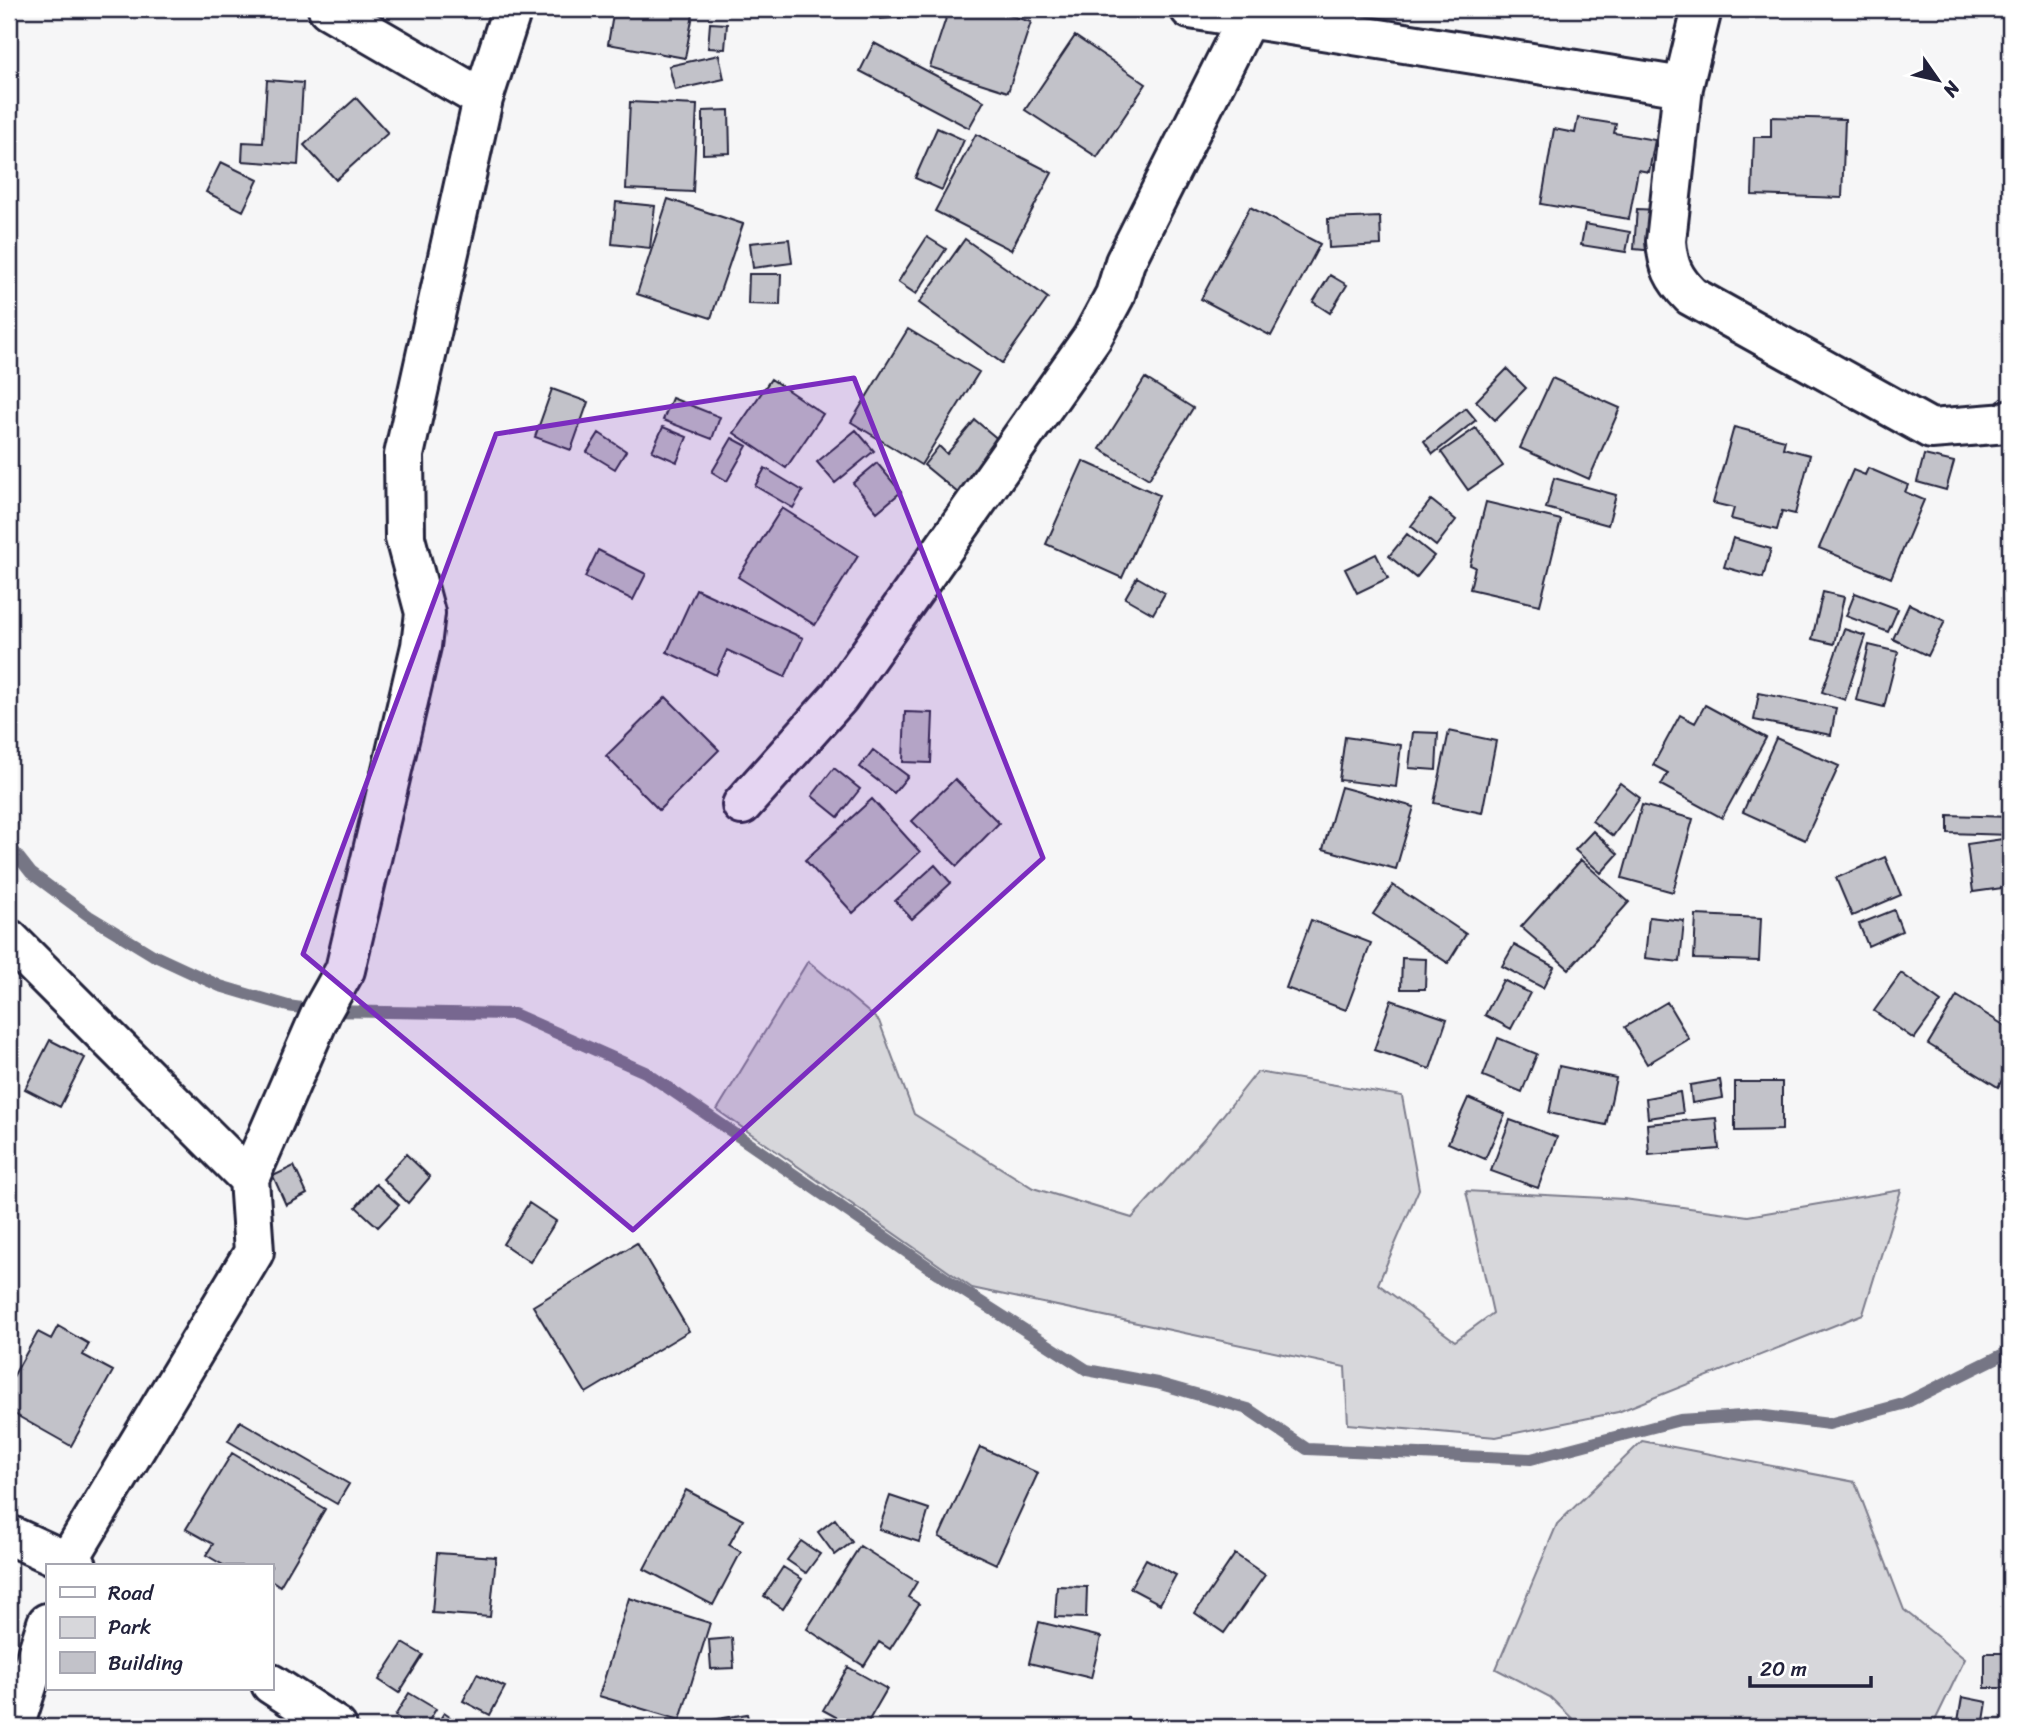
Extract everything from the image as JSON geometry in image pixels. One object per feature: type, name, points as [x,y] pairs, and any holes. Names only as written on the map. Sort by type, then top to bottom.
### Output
[{"type":"street","points":[[328,9],[483,99]]},
{"type":"street","points":[[9,1535],[70,1564],[254,1252],[248,1179],[322,1011],[345,970],[421,646],[425,613],[405,538],[404,455],[483,99],[512,9]]},
{"type":"street","points":[[1190,9],[1250,14],[1683,87]]},
{"type":"street","points":[[1702,9],[1683,87],[1666,241],[1668,264],[1674,280],[1690,296],[1931,429],[2007,423],[2010,419]]},
{"type":"street","points":[[742,805],[839,697],[1092,338],[1115,295],[1131,250],[1250,14]]},
{"type":"street","points":[[9,939],[248,1179]]},
{"type":"street","points":[[14,1727],[46,1626]]},
{"type":"street","points":[[273,1685],[337,1727]]},
{"type":"highlighted area","points":[[854,378],[1043,858],[633,1230],[303,954],[496,434]]},
{"type":"green space","points":[[808,961],[879,1021],[914,1114],[1033,1188],[1132,1218],[1208,1134],[1257,1072],[1402,1096],[1419,1189],[1378,1284],[1455,1341],[1493,1313],[1466,1191],[1624,1199],[1748,1216],[1901,1190],[1863,1314],[1618,1412],[1496,1437],[1348,1424],[1345,1367],[972,1288],[717,1110]]},
{"type":"green space","points":[[1642,1441],[1855,1482],[1904,1610],[1965,1659],[1932,1727],[1581,1727],[1550,1697],[1496,1669],[1557,1524]]},
{"type":"building","points":[[614,9],[694,9],[685,58],[608,44]]},
{"type":"building","points":[[880,9],[922,9],[922,16],[880,19]]},
{"type":"building","points":[[949,9],[989,9],[1031,22],[1008,92],[930,67]]},
{"type":"building","points":[[710,23],[727,24],[725,49],[708,48]]},
{"type":"building","points":[[1075,36],[1146,84],[1097,157],[1025,110]]},
{"type":"building","points":[[874,43],[984,101],[969,128],[860,71]]},
{"type":"building","points":[[719,55],[724,79],[675,90],[669,66]]},
{"type":"building","points":[[267,80],[303,83],[298,165],[242,161],[243,142],[263,143]]},
{"type":"building","points":[[356,98],[388,133],[336,180],[304,145]]},
{"type":"building","points":[[630,102],[697,105],[693,192],[626,189]]},
{"type":"building","points":[[729,110],[730,153],[703,154],[703,111]]},
{"type":"building","points":[[1771,117],[1845,119],[1842,198],[1752,195],[1754,137],[1771,137]]},
{"type":"building","points":[[1578,118],[1616,124],[1614,133],[1655,140],[1649,172],[1638,170],[1629,219],[1541,204],[1554,129],[1575,133]]},
{"type":"building","points":[[937,128],[964,140],[942,190],[915,178]]},
{"type":"building","points":[[976,134],[1052,173],[1011,250],[935,211]]},
{"type":"building","points":[[221,162],[258,180],[243,211],[206,192]]},
{"type":"building","points":[[668,199],[743,224],[711,318],[637,294]]},
{"type":"building","points":[[616,202],[655,206],[650,248],[612,244]]},
{"type":"building","points":[[1250,207],[1320,244],[1271,336],[1201,299]]},
{"type":"building","points":[[1637,209],[1658,210],[1655,251],[1634,249]]},
{"type":"building","points":[[1380,217],[1381,245],[1329,248],[1328,219]]},
{"type":"building","points":[[1585,224],[1630,232],[1626,252],[1581,245]]},
{"type":"building","points":[[927,237],[946,249],[916,294],[898,282]]},
{"type":"building","points":[[789,239],[792,263],[753,268],[750,243]]},
{"type":"building","points":[[965,239],[1048,298],[1002,363],[919,303]]},
{"type":"building","points":[[749,274],[781,274],[780,305],[748,304]]},
{"type":"building","points":[[1330,275],[1347,285],[1330,313],[1313,302]]},
{"type":"building","points":[[908,329],[979,372],[921,465],[851,422]]},
{"type":"building","points":[[1507,369],[1526,388],[1495,420],[1476,401]]},
{"type":"building","points":[[1145,378],[1193,408],[1149,479],[1100,449]]},
{"type":"building","points":[[1552,378],[1620,408],[1589,479],[1520,448]]},
{"type":"building","points":[[771,379],[823,414],[786,468],[734,433]]},
{"type":"building","points":[[552,389],[588,402],[571,450],[535,437]]},
{"type":"building","points":[[672,398],[720,417],[712,439],[663,420]]},
{"type":"building","points":[[1466,408],[1476,420],[1433,454],[1424,441]]},
{"type":"building","points":[[975,420],[1000,441],[958,493],[924,465],[939,446],[947,454]]},
{"type":"building","points":[[663,427],[687,437],[677,462],[652,451]]},
{"type":"building","points":[[1734,427],[1785,440],[1783,448],[1810,455],[1795,514],[1782,511],[1777,530],[1731,519],[1734,508],[1713,503]]},
{"type":"building","points":[[1476,428],[1503,466],[1468,490],[1441,452]]},
{"type":"building","points":[[856,430],[874,451],[835,483],[817,462]]},
{"type":"building","points":[[599,433],[626,451],[615,469],[587,452]]},
{"type":"building","points":[[732,438],[747,446],[727,481],[712,472]]},
{"type":"building","points":[[1924,455],[1954,462],[1946,490],[1917,482]]},
{"type":"building","points":[[1083,461],[1159,495],[1122,578],[1046,544]]},
{"type":"building","points":[[877,463],[901,492],[877,512],[853,483]]},
{"type":"building","points":[[765,468],[803,491],[793,508],[755,486]]},
{"type":"building","points":[[1868,468],[1908,485],[1905,492],[1924,500],[1891,578],[1819,548],[1853,470],[1865,475]]},
{"type":"building","points":[[1554,478],[1616,495],[1608,525],[1546,508]]},
{"type":"building","points":[[1431,500],[1456,520],[1436,546],[1411,526]]},
{"type":"building","points":[[1486,502],[1561,520],[1540,605],[1470,589],[1475,567],[1470,565]]},
{"type":"building","points":[[782,508],[858,556],[815,625],[738,577]]},
{"type":"building","points":[[1407,534],[1434,556],[1416,578],[1389,556]]},
{"type":"building","points":[[1733,538],[1771,549],[1763,578],[1724,567]]},
{"type":"building","points":[[598,550],[646,574],[633,600],[585,577]]},
{"type":"building","points":[[1376,554],[1388,578],[1357,593],[1345,569]]},
{"type":"building","points":[[1137,577],[1165,593],[1153,614],[1125,598]]},
{"type":"building","points":[[696,589],[803,638],[785,677],[727,650],[716,675],[667,652]]},
{"type":"building","points":[[1823,592],[1844,597],[1834,644],[1812,639]]},
{"type":"building","points":[[1855,593],[1898,609],[1888,632],[1846,616]]},
{"type":"building","points":[[1909,604],[1945,621],[1928,656],[1893,639]]},
{"type":"building","points":[[1844,629],[1866,636],[1845,700],[1822,692]]},
{"type":"building","points":[[1869,645],[1898,652],[1884,707],[1856,700]]},
{"type":"building","points":[[1759,693],[1836,708],[1831,735],[1754,720]]},
{"type":"building","points":[[666,697],[719,750],[659,810],[606,756]]},
{"type":"building","points":[[1705,705],[1766,738],[1722,818],[1661,785],[1668,773],[1653,765],[1680,715],[1695,723]]},
{"type":"building","points":[[905,712],[933,713],[931,763],[903,762]]},
{"type":"building","points":[[1449,731],[1496,741],[1482,813],[1434,803]]},
{"type":"building","points":[[1413,732],[1438,733],[1436,770],[1409,768]]},
{"type":"building","points":[[1345,737],[1401,745],[1396,787],[1339,780]]},
{"type":"building","points":[[1776,738],[1839,766],[1805,840],[1743,812]]},
{"type":"building","points":[[873,750],[908,776],[894,793],[860,767]]},
{"type":"building","points":[[834,768],[860,789],[838,817],[812,796]]},
{"type":"building","points":[[955,779],[999,823],[957,866],[912,821]]},
{"type":"building","points":[[1620,783],[1640,798],[1613,836],[1592,821]]},
{"type":"building","points":[[1341,787],[1414,807],[1396,869],[1323,849]]},
{"type":"building","points":[[872,799],[920,852],[853,913],[805,860]]},
{"type":"building","points":[[1642,805],[1693,819],[1673,892],[1622,878]]},
{"type":"building","points":[[1948,815],[2010,817],[2010,835],[1948,833]]},
{"type":"building","points":[[1593,831],[1618,854],[1601,873],[1575,850]]},
{"type":"building","points":[[2010,838],[2010,887],[1973,892],[1967,844]]},
{"type":"building","points":[[1885,857],[1901,895],[1852,916],[1836,878]]},
{"type":"building","points":[[1581,860],[1629,902],[1569,969],[1521,927]]},
{"type":"building","points":[[935,865],[951,883],[912,919],[895,901]]},
{"type":"building","points":[[1393,885],[1466,934],[1448,963],[1373,914]]},
{"type":"building","points":[[1894,910],[1902,931],[1868,946],[1859,924]]},
{"type":"building","points":[[1696,915],[1761,918],[1759,961],[1694,959]]},
{"type":"building","points":[[1649,917],[1684,921],[1680,962],[1645,958]]},
{"type":"building","points":[[1311,920],[1371,943],[1346,1010],[1286,988]]},
{"type":"building","points":[[1514,945],[1554,967],[1543,988],[1502,966]]},
{"type":"building","points":[[1402,958],[1426,959],[1425,989],[1401,989]]},
{"type":"building","points":[[1901,973],[1941,1002],[1914,1039],[1874,1011]]},
{"type":"building","points":[[1503,980],[1530,993],[1511,1029],[1485,1015]]},
{"type":"building","points":[[1957,996],[2010,1029],[2010,1067],[1998,1087],[1928,1044]]},
{"type":"building","points":[[1391,1000],[1447,1019],[1430,1069],[1374,1050]]},
{"type":"building","points":[[1667,1002],[1689,1039],[1647,1064],[1625,1027]]},
{"type":"building","points":[[1498,1038],[1537,1054],[1522,1092],[1483,1076]]},
{"type":"building","points":[[50,1040],[85,1058],[60,1107],[25,1089]]},
{"type":"building","points":[[1559,1066],[1616,1078],[1606,1125],[1549,1113]]},
{"type":"building","points":[[1720,1080],[1723,1098],[1692,1103],[1690,1085]]},
{"type":"building","points":[[1735,1082],[1782,1082],[1782,1130],[1735,1131]]},
{"type":"building","points":[[1680,1092],[1683,1113],[1648,1118],[1646,1098]]},
{"type":"building","points":[[1468,1098],[1505,1114],[1485,1159],[1448,1143]]},
{"type":"building","points":[[1716,1118],[1719,1149],[1649,1155],[1647,1124]]},
{"type":"building","points":[[1510,1120],[1557,1137],[1538,1188],[1491,1171]]},
{"type":"building","points":[[406,1154],[430,1177],[408,1203],[383,1179]]},
{"type":"building","points":[[294,1166],[307,1194],[286,1205],[273,1176]]},
{"type":"building","points":[[376,1184],[399,1205],[378,1227],[356,1207]]},
{"type":"building","points":[[529,1203],[556,1221],[530,1262],[503,1244]]},
{"type":"building","points":[[637,1243],[689,1331],[586,1393],[533,1306]]},
{"type":"building","points":[[58,1326],[89,1344],[83,1355],[113,1371],[71,1446],[9,1411],[9,1384],[38,1332],[51,1339]]},
{"type":"building","points":[[240,1421],[349,1484],[337,1504],[228,1441]]},
{"type":"building","points":[[980,1447],[1038,1473],[996,1564],[939,1537]]},
{"type":"building","points":[[232,1453],[325,1509],[280,1586],[273,1581],[273,1564],[222,1564],[206,1555],[213,1544],[186,1529]]},
{"type":"building","points":[[686,1490],[743,1520],[729,1545],[741,1552],[713,1605],[644,1569]]},
{"type":"building","points":[[890,1496],[929,1509],[919,1542],[879,1529]]},
{"type":"building","points":[[835,1519],[852,1542],[835,1555],[818,1532]]},
{"type":"building","points":[[801,1541],[820,1554],[806,1573],[787,1560]]},
{"type":"building","points":[[860,1546],[917,1582],[908,1597],[919,1604],[890,1649],[879,1642],[864,1666],[807,1629]]},
{"type":"building","points":[[437,1553],[496,1557],[490,1617],[432,1613]]},
{"type":"building","points":[[1235,1554],[1265,1575],[1224,1633],[1195,1613]]},
{"type":"building","points":[[1146,1559],[1176,1575],[1160,1604],[1130,1588]]},
{"type":"building","points":[[783,1567],[802,1579],[783,1609],[764,1596]]},
{"type":"building","points":[[1057,1586],[1087,1587],[1086,1618],[1055,1617]]},
{"type":"building","points":[[629,1598],[710,1623],[680,1720],[599,1696]]},
{"type":"building","points":[[1039,1622],[1101,1637],[1091,1678],[1029,1663]]},
{"type":"building","points":[[732,1638],[734,1668],[711,1669],[709,1640]]},
{"type":"building","points":[[403,1643],[423,1655],[399,1693],[379,1680]]},
{"type":"building","points":[[1985,1653],[2010,1653],[2010,1688],[1985,1688]]},
{"type":"building","points":[[848,1667],[887,1689],[865,1727],[854,1727],[823,1710]]},
{"type":"building","points":[[477,1674],[505,1687],[490,1715],[463,1701]]},
{"type":"building","points":[[409,1693],[436,1709],[425,1727],[413,1727],[395,1716]]},
{"type":"building","points":[[1962,1697],[1987,1702],[1983,1727],[1957,1727]]},
{"type":"building","points":[[444,1713],[460,1724],[458,1727],[435,1727]]},
{"type":"building","points":[[747,1714],[750,1727],[683,1727],[683,1725]]},
{"type":"building","points":[[1128,1718],[1143,1727],[1122,1727]]},
{"type":"waterway","points":[[9,845],[31,873],[89,916],[153,955],[220,986],[288,1006],[322,1011],[514,1014],[645,1072],[962,1290],[1087,1370],[1157,1383],[1248,1409],[1307,1449],[1531,1459],[1680,1420],[1757,1415],[1829,1424],[1903,1404],[2010,1351]]}]
